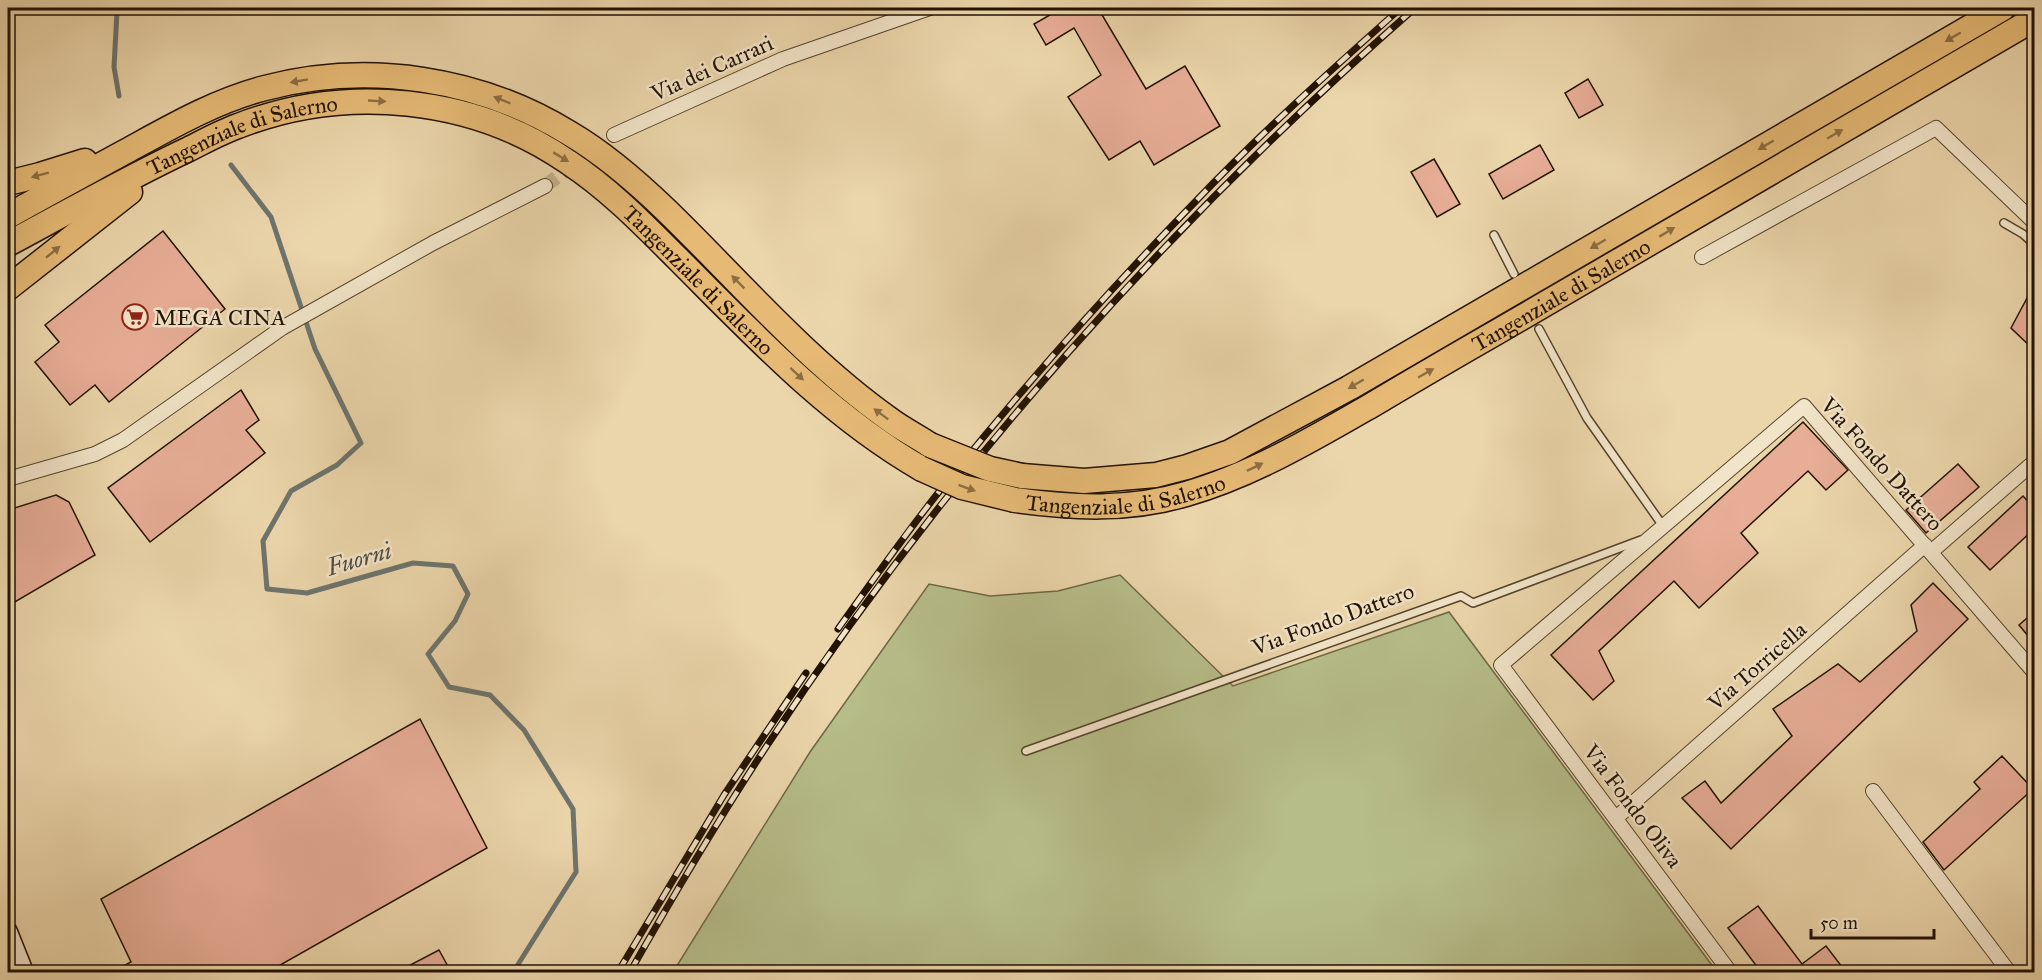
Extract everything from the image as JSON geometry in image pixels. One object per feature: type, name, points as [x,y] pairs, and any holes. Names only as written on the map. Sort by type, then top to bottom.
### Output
[{"type":"highway","name":"Tangenziale di Salerno","points":[[8,216],[173,126],[222,103],[275,86],[316,79],[368,75],[434,80],[489,94],[533,113],[568,132],[614,164],[666,210],[830,371],[891,421],[930,445],[990,469],[1050,480],[1084,481],[1156,475],[1188,467],[1230,452],[1329,400],[2003,8]]},
{"type":"highway","name":"Tangenziale di Salerno","points":[[8,244],[179,153],[237,126],[285,111],[322,104],[364,100],[396,102],[466,114],[523,135],[566,160],[599,184],[832,408],[890,450],[922,469],[962,487],[1015,500],[1054,506],[1116,507],[1185,495],[1243,473],[1331,429],[2034,19]]},
{"type":"highway","points":[[8,183],[70,166],[173,126]]},
{"type":"highway","points":[[8,288],[179,153]]},
{"type":"main road","points":[[8,932],[23,970]]},
{"type":"main road","points":[[8,952],[23,970]]},
{"type":"street","name":"Via dei Carrari","points":[[614,135],[783,59],[930,8]]},
{"type":"street","points":[[1702,257],[1936,128],[2034,222]]},
{"type":"street","points":[[8,479],[95,454],[123,440],[282,328],[433,243],[545,186]]},
{"type":"street","name":"Via Fondo Dattero","points":[[1501,665],[1804,406],[2034,672]]},
{"type":"street","name":"Via Fondo Dattero","points":[[1928,549],[2034,462]]},
{"type":"street","name":"Via Torricella","points":[[1616,818],[1928,549]]},
{"type":"street","name":"Via Fondo Oliva","points":[[1501,665],[1730,972]]},
{"type":"street","points":[[1873,791],[2009,972]]},
{"type":"lane","points":[[2004,223],[2023,234],[2034,244]]},
{"type":"lane","points":[[1494,235],[1514,274]]},
{"type":"lane","points":[[1539,328],[1587,418],[1663,526]]},
{"type":"lane","name":"Via Fondo Dattero","points":[[1026,751],[1461,596],[1473,603],[1652,536]]},
{"type":"green space","points":[[1120,575],[1233,686],[1449,612],[1717,972],[673,972],[810,752],[929,584],[990,596],[1058,591]]},
{"type":"building","points":[[1062,8],[1098,8],[1146,89],[1185,66],[1220,126],[1154,165],[1140,141],[1109,160],[1068,97],[1101,75],[1074,28],[1046,45],[1034,24]]},
{"type":"building","points":[[1588,79],[1603,105],[1579,118],[1565,93]]},
{"type":"building","points":[[1540,145],[1554,170],[1503,199],[1489,174]]},
{"type":"building","points":[[1434,159],[1460,204],[1437,217],[1411,172]]},
{"type":"building","name":"MEGA CINA","points":[[163,231],[225,309],[109,402],[95,385],[70,405],[35,362],[59,342],[45,325]]},
{"type":"building","points":[[2034,285],[2034,350],[2011,328]]},
{"type":"building","points":[[241,390],[259,420],[246,430],[265,453],[150,542],[108,488]]},
{"type":"building","points":[[1803,422],[1848,470],[1826,490],[1808,471],[1741,533],[1758,553],[1699,608],[1674,581],[1599,651],[1614,681],[1593,700],[1551,655]]},
{"type":"building","points":[[1958,464],[1979,487],[1926,533],[1906,510]]},
{"type":"building","points":[[56,495],[69,502],[95,555],[8,606],[8,510]]},
{"type":"building","points":[[2023,496],[2034,508],[2034,529],[1990,570],[1968,547]]},
{"type":"building","points":[[1933,583],[1968,619],[1731,849],[1682,798],[1705,781],[1721,803],[1792,736],[1773,709],[1838,664],[1860,682],[1917,631],[1911,605]]},
{"type":"building","points":[[2034,612],[2034,643],[2019,625]]},
{"type":"building","points":[[420,719],[487,848],[268,972],[112,972],[131,962],[101,899]]},
{"type":"building","points":[[2002,756],[2033,789],[1944,870],[1923,842],[1980,789],[1974,782]]},
{"type":"building","points":[[1758,906],[1802,964],[1826,946],[1846,972],[1761,972],[1728,928]]},
{"type":"building","points":[[439,950],[451,972],[397,972]]},
{"type":"waterway","name":"Fuorni","points":[[119,96],[114,67],[117,12],[120,8]]},
{"type":"waterway","name":"Fuorni","points":[[231,165],[271,217],[315,349],[361,443],[337,465],[291,491],[263,541],[267,589],[307,593],[413,563],[453,566],[468,594],[455,621],[428,654],[449,687],[490,695],[524,730],[573,809],[576,872],[517,966],[519,972]]},
{"type":"tunnel","points":[[545,186],[576,163]]},
{"type":"railway","points":[[838,629],[946,483],[1006,410],[1099,304],[1246,151],[1401,8]]},
{"type":"railway","points":[[630,972],[731,802],[835,645],[986,449],[1066,355],[1149,264],[1324,90],[1415,8]]},
{"type":"railway","points":[[618,972],[724,795],[806,673]]},
{"type":"place","name":"MEGA CINA","points":[[135,317]]}]
